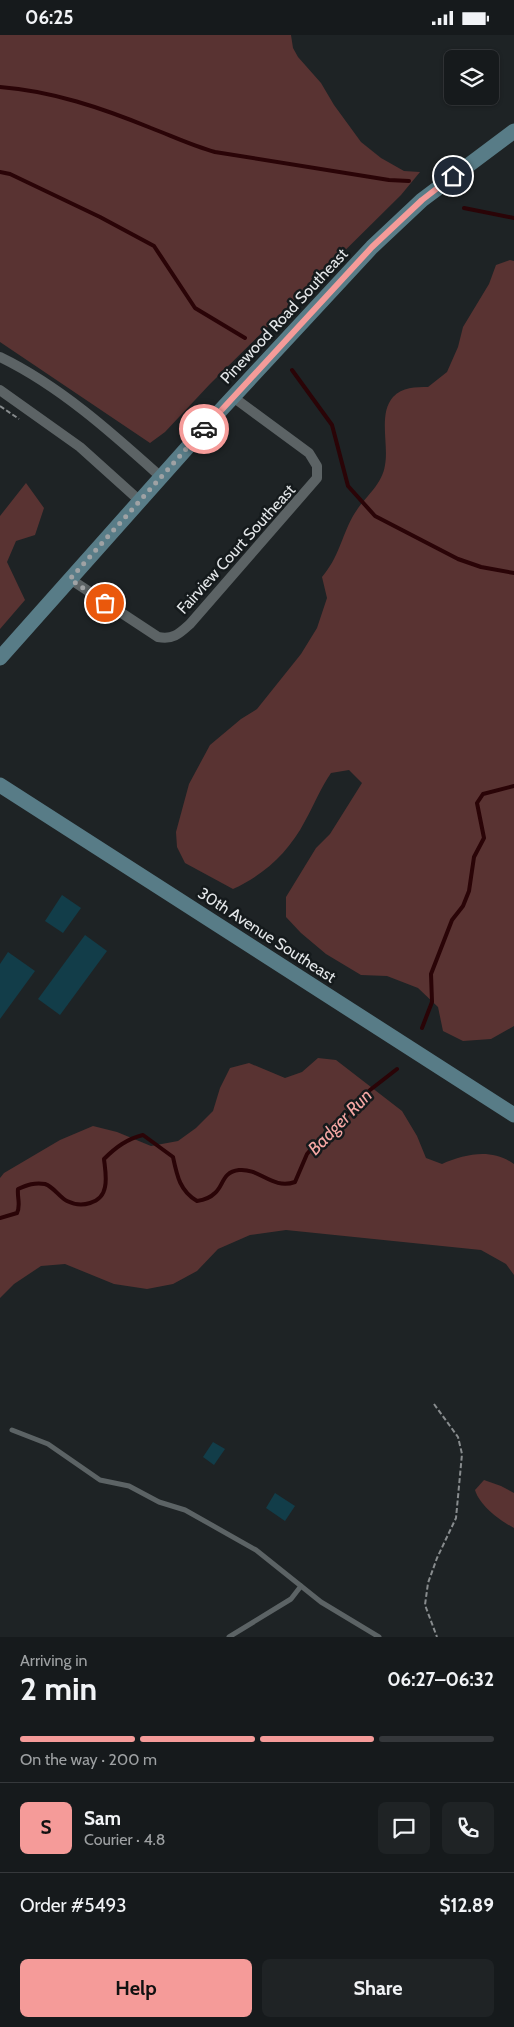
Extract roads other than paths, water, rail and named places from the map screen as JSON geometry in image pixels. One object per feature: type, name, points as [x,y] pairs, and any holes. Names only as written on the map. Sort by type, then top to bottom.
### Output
[{"type":"street","name":"Pinewood Road Southeast","points":[[0,658],[233,397],[393,227],[422,200],[514,131]]},
{"type":"street","points":[[1,359],[23,369],[94,418],[161,477]]},
{"type":"street","points":[[0,390],[80,447],[140,501]]},
{"type":"street","name":"Fairview Court Southeast","points":[[70,579],[158,637],[169,639],[176,636],[190,624],[317,478],[317,466],[309,453],[233,397]]},
{"type":"street","name":"30th Avenue Southeast","points":[[0,785],[514,1115]]},
{"type":"lane","points":[[12,1430],[48,1444],[100,1480],[129,1486],[159,1502],[185,1510],[256,1550],[321,1602],[379,1637]]},
{"type":"lane","points":[[229,1637],[291,1599],[300,1586]]},
{"type":"waterway","points":[[0,87],[39,92],[77,101],[215,152],[389,180],[409,181]]},
{"type":"waterway","points":[[0,172],[10,174],[100,217],[154,246],[195,308],[245,338]]},
{"type":"waterway","points":[[464,208],[514,218]]},
{"type":"waterway","points":[[292,370],[332,425],[348,486],[375,516],[458,559],[481,567],[514,573]]},
{"type":"waterway","name":"Badger Run","points":[[422,1028],[432,1002],[431,974],[452,920],[463,906],[469,891],[474,857],[484,838],[477,803],[483,794],[514,786]]},
{"type":"waterway","name":"Badger Run","points":[[0,1218],[17,1213],[19,1207],[18,1189],[28,1185],[41,1183],[48,1185],[64,1199],[73,1203],[84,1204],[95,1201],[103,1193],[105,1187],[104,1159],[122,1144],[143,1135],[173,1157],[183,1188],[197,1201],[207,1199],[213,1195],[226,1176],[233,1171],[246,1170],[280,1183],[295,1182],[307,1154],[318,1141],[335,1127],[370,1090],[397,1069]]}]
